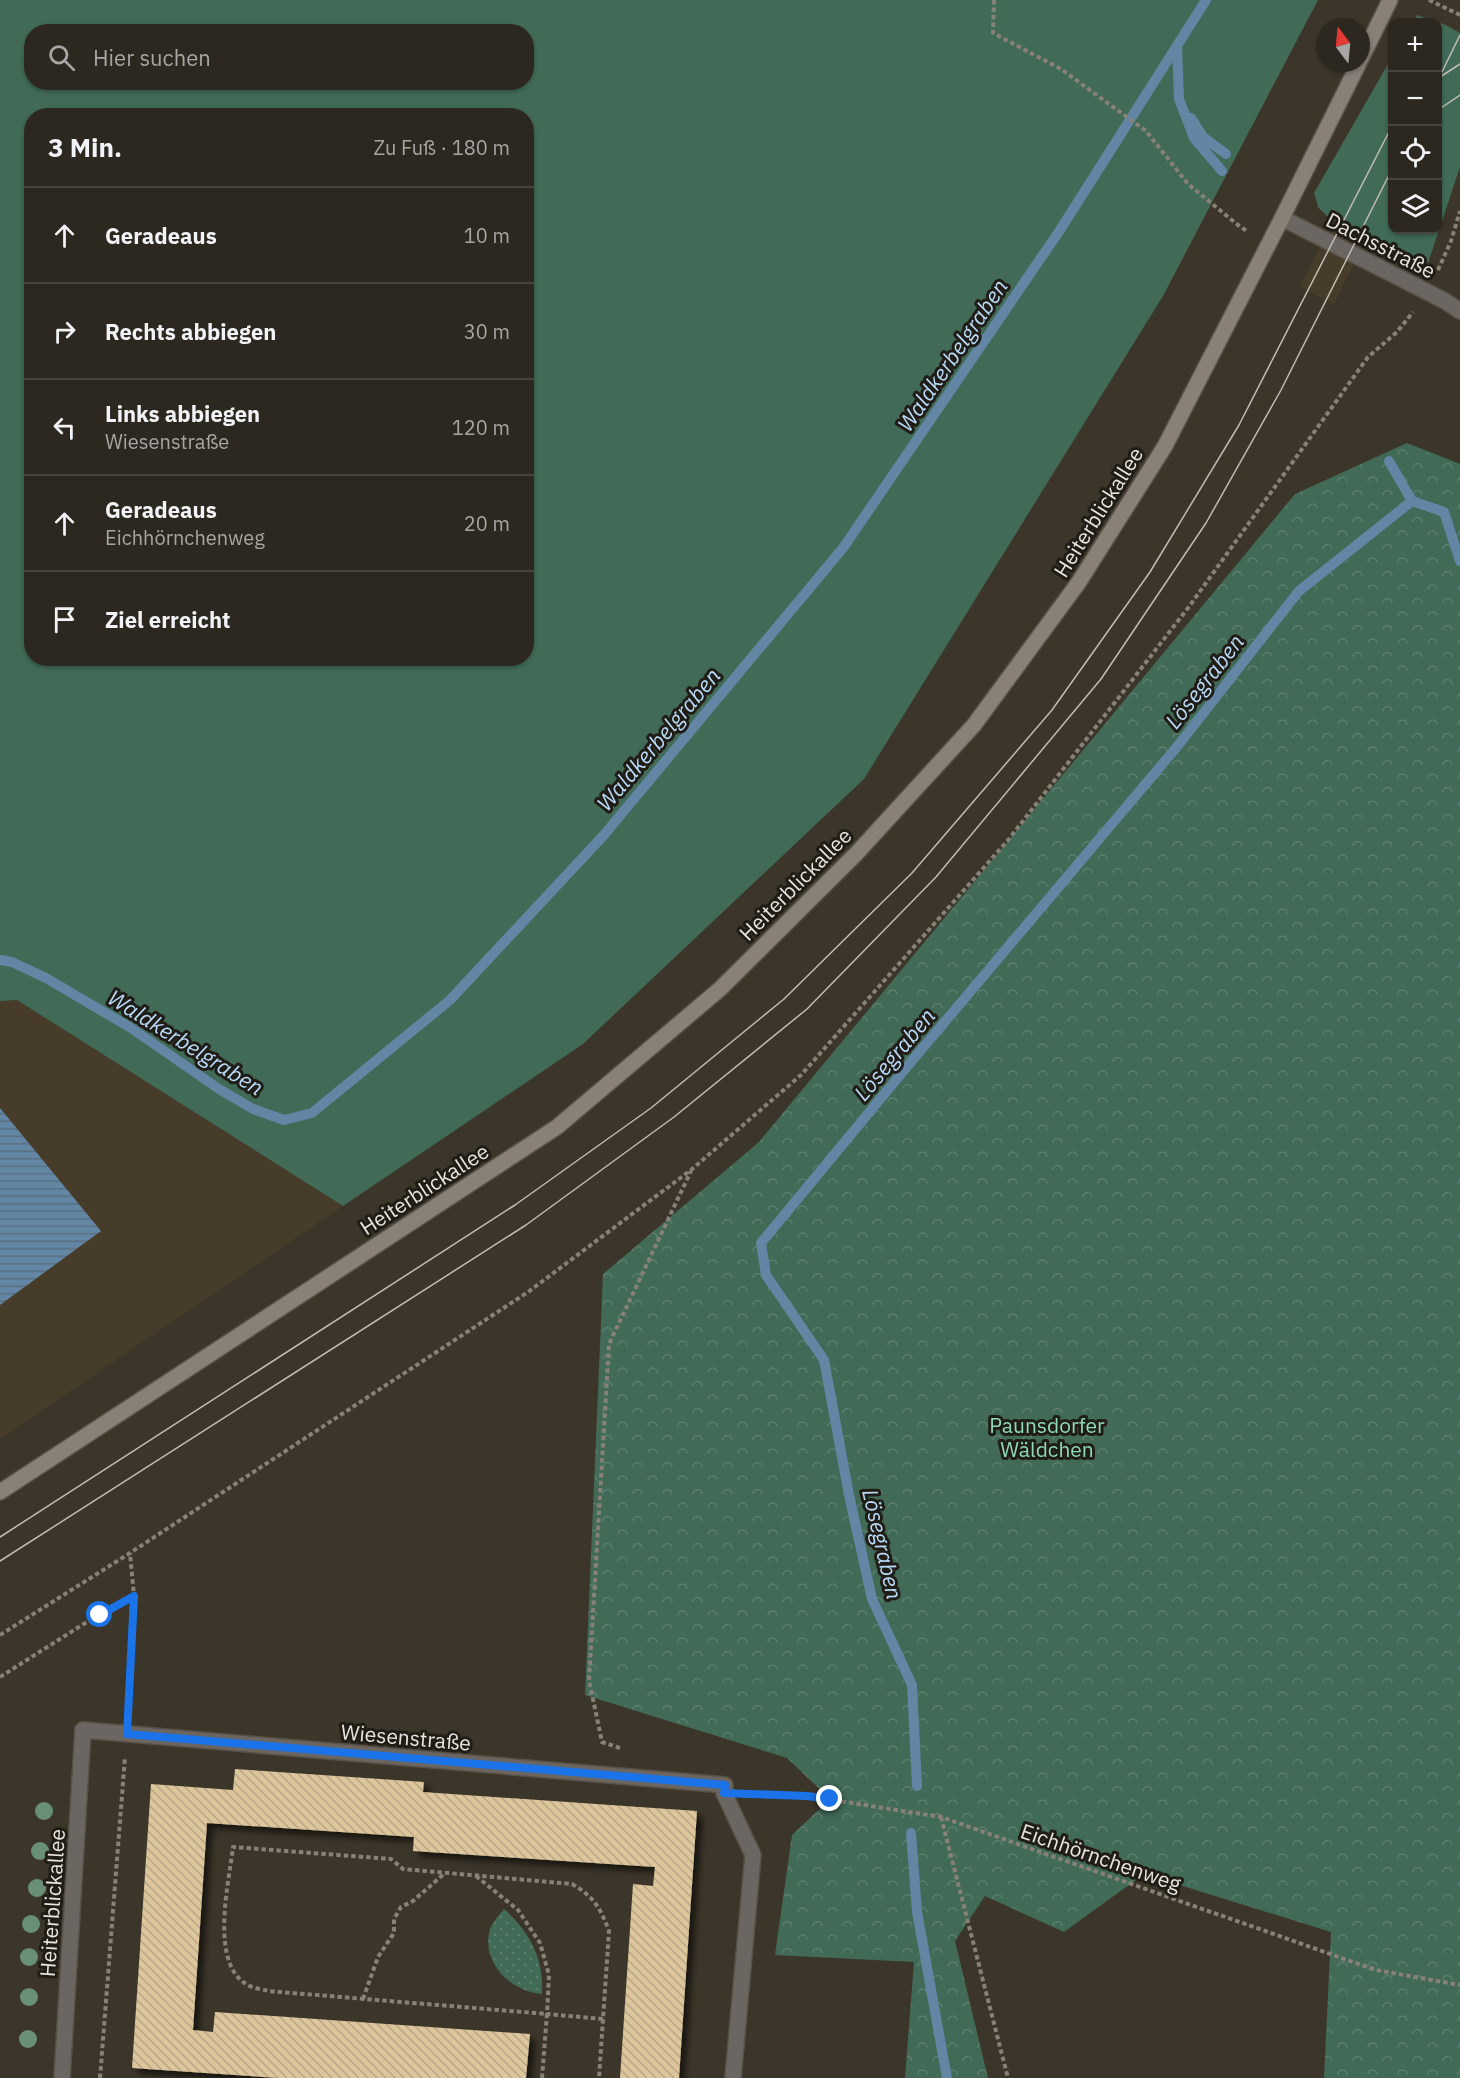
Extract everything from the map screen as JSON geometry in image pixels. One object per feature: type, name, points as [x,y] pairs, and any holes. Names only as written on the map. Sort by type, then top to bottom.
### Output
[{"type":"main road","name":"Heiterblickallee","points":[[1370,41],[1390,0]]},
{"type":"main road","name":"Heiterblickallee","points":[[0,1492],[557,1127],[720,989],[848,863],[974,725],[1079,582],[1165,446],[1355,72]]},
{"type":"street","name":"Dachsstraße","points":[[1282,218],[1460,311]]},
{"type":"street","name":"Wiesenstraße","points":[[83,1730],[724,1789]]},
{"type":"street","name":"Heiterblickallee","points":[[62,2078],[83,1730]]},
{"type":"street","points":[[724,1789],[753,1855],[733,2078]]},
{"type":"path","points":[[994,0],[993,33],[1062,69],[1146,131],[1188,184],[1245,231]]},
{"type":"path","points":[[1429,0],[1460,15]]},
{"type":"path","points":[[0,1635],[130,1553],[528,1292],[691,1170],[801,1075],[1009,839],[1188,608],[1368,357],[1397,332],[1428,293],[1451,241],[1460,211]]},
{"type":"path","points":[[624,1750],[602,1742],[589,1680],[609,1344],[691,1170]]},
{"type":"path","points":[[100,2078],[127,1734],[134,1596],[130,1553]]},
{"type":"path","points":[[0,1677],[82,1625],[134,1596]]},
{"type":"path","name":"Eichhörnchenweg","points":[[724,1789],[807,1796],[941,1817],[1376,1970],[1460,1985]]},
{"type":"path","points":[[941,1817],[1008,2078]]},
{"type":"path","points":[[598,2078],[603,2019],[609,1931],[602,1911],[589,1894],[572,1884],[403,1869],[391,1859],[233,1847],[223,1936],[226,1956],[235,1972],[249,1986],[268,1990],[363,1999],[603,2019]]},
{"type":"path","points":[[363,1999],[378,1957],[394,1933],[394,1919],[401,1907],[413,1901],[445,1873]]},
{"type":"path","points":[[475,1875],[518,1910],[540,1943],[549,1975],[543,2078]]},
{"type":"shaded area","points":[[1354,181],[1369,233],[1334,304],[1299,287]]},
{"type":"shaded area","points":[[17,1000],[343,1206],[0,1439],[0,1001]]},
{"type":"green space","points":[[0,0],[1318,0],[1163,296],[864,779],[583,1044],[343,1206],[17,1000],[0,1001]]},
{"type":"green space","points":[[1442,24],[1460,33],[1460,167],[1442,221]]},
{"type":"green space","points":[[1388,64],[1388,234],[1438,234],[1426,269],[1328,217],[1318,207],[1314,193]]},
{"type":"green space","name":"Paunsdorfer Wäldchen","points":[[1407,443],[1460,464],[1460,2078],[1324,2078],[1331,1932],[1144,1874],[1064,1932],[985,1896],[955,1941],[988,2078],[905,2078],[914,1962],[775,1955],[792,1835],[830,1799],[787,1758],[585,1695],[603,1274],[759,1142],[1295,494]]},
{"type":"green space","points":[[504,1909],[521,1927],[534,1947],[541,1969],[542,1994],[520,1988],[502,1975],[495,1966],[488,1945],[489,1933],[493,1923]]},
{"type":"water","points":[[0,1108],[101,1231],[0,1305]]},
{"type":"building","points":[[235,1769],[424,1782],[423,1792],[697,1811],[679,2078],[620,2078],[633,1884],[653,1886],[655,1867],[413,1851],[414,1837],[207,1823],[193,2030],[213,2032],[215,2012],[530,2034],[526,2078],[278,2078],[132,2068],[151,1784],[233,1790]]},
{"type":"waterway","name":"Waldkerbelgraben","points":[[0,960],[12,962],[46,978],[131,1028],[219,1089],[253,1109],[284,1120],[312,1113],[450,1000],[603,836],[843,548],[1060,230],[1206,0]]},
{"type":"waterway","name":"Lösegraben","points":[[1177,46],[1179,99],[1194,138],[1222,171]]},
{"type":"waterway","points":[[1191,118],[1203,137],[1226,154]]},
{"type":"waterway","name":"Lösegraben","points":[[917,1786],[912,1685],[872,1599],[849,1495],[824,1360],[766,1275],[761,1243],[1176,748],[1299,591],[1412,501],[1389,461]]},
{"type":"waterway","points":[[1412,501],[1444,512],[1460,561]]},
{"type":"waterway","name":"Lösegraben","points":[[911,1833],[917,1912],[947,2078]]},
{"type":"tram line","points":[[1442,72],[1460,35]]},
{"type":"tram line","points":[[1442,76],[1460,64]]},
{"type":"tram line","points":[[1442,107],[1460,95]]},
{"type":"tram line","points":[[0,1537],[515,1205],[651,1108],[784,999],[912,873],[1052,710],[1150,572],[1239,425],[1388,134]]},
{"type":"tram line","points":[[0,1561],[526,1225],[674,1117],[807,1009],[936,877],[1101,679],[1206,523],[1281,390],[1388,177]]},
{"type":"route","points":[[100,1615],[134,1596],[127,1734],[725,1785],[724,1793],[830,1799]]}]
